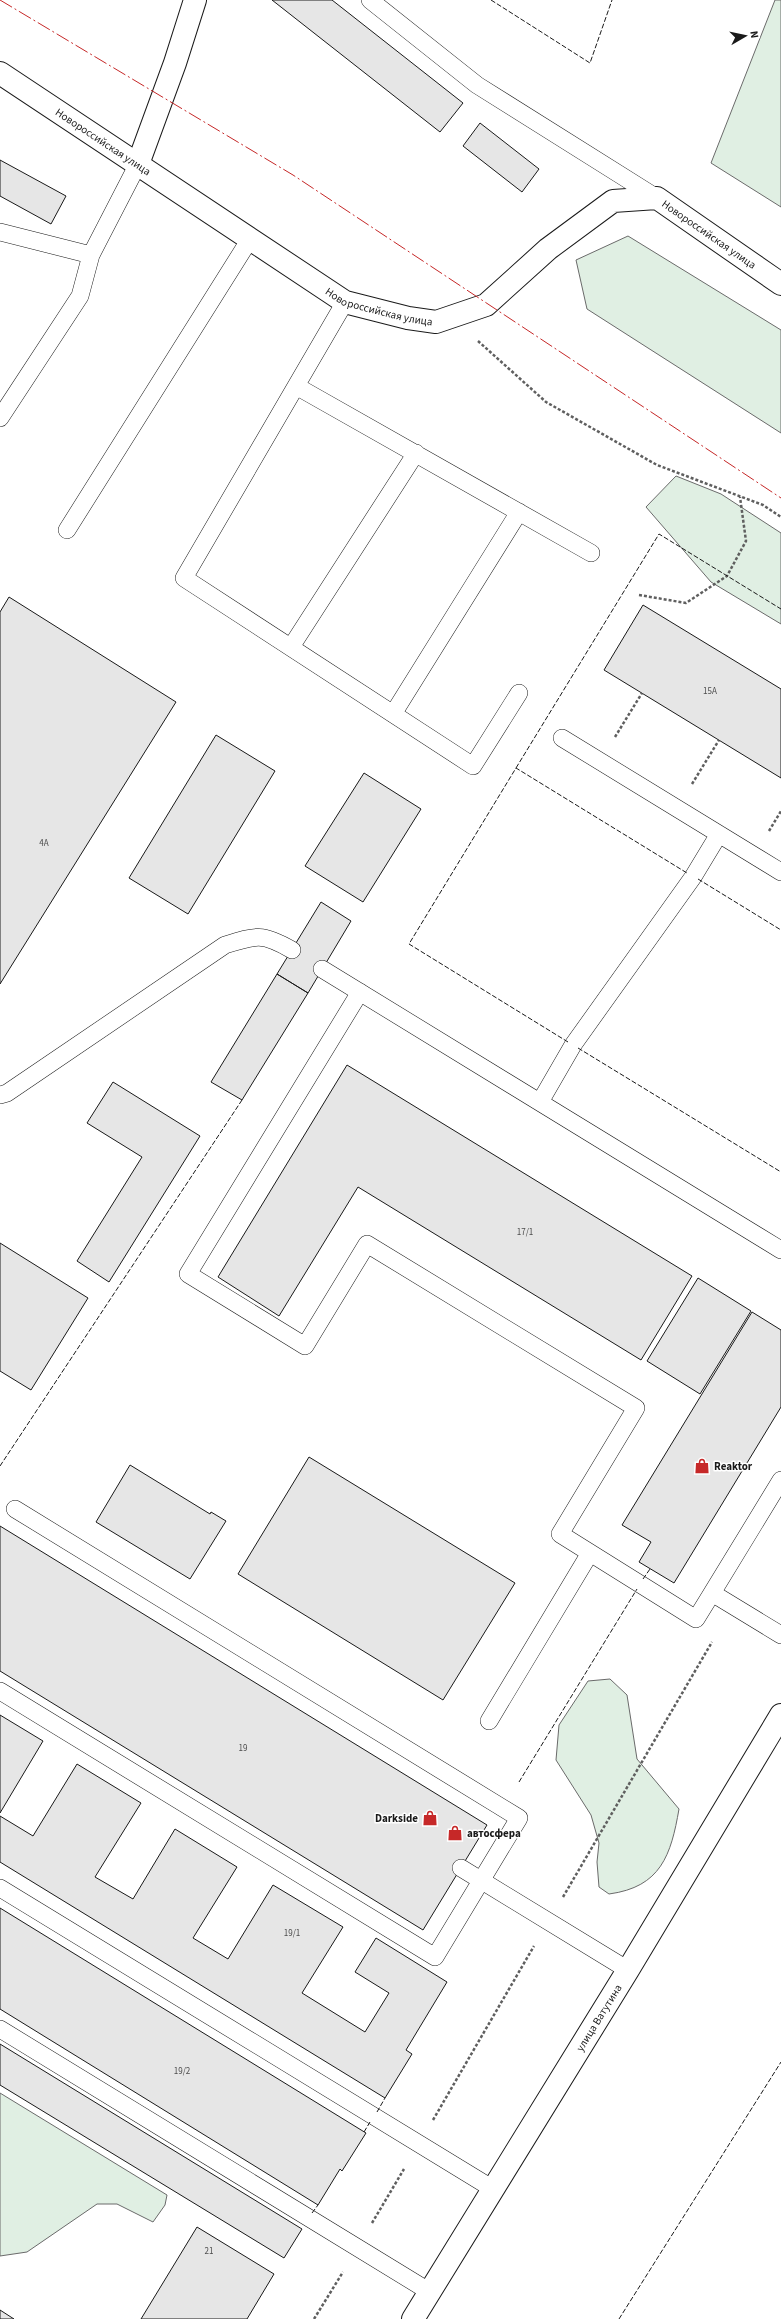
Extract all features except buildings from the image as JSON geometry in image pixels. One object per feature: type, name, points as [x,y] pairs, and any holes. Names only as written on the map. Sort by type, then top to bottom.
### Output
[{"type":"street","points":[[138,164],[175,63],[195,0]]},
{"type":"street","name":"Новороссийская улица","points":[[0,73],[345,302],[408,318],[436,322],[486,304],[548,249],[613,201],[657,198],[781,284]]},
{"type":"street","name":"улица Ватутина","points":[[413,2319],[628,1970],[781,1715]]},
{"type":"lane","points":[[370,0],[477,85],[657,198]]},
{"type":"lane","points":[[0,418],[80,296],[91,255],[138,164]]},
{"type":"lane","points":[[0,232],[91,255]]},
{"type":"lane","points":[[67,530],[250,239]]},
{"type":"lane","points":[[345,302],[184,578],[473,766],[519,692]]},
{"type":"lane","points":[[296,386],[592,553]]},
{"type":"lane","points":[[291,647],[416,454]]},
{"type":"lane","points":[[393,714],[519,512]]},
{"type":"lane","points":[[562,738],[781,872]]},
{"type":"lane","points":[[540,1102],[573,1045],[693,877],[719,834]]},
{"type":"lane","points":[[0,1095],[7,1093],[225,945],[252,937],[272,939],[292,950]]},
{"type":"lane","points":[[322,969],[781,1250]]},
{"type":"lane","points":[[360,992],[188,1274],[305,1346],[367,1244],[636,1408],[560,1534],[696,1619],[781,1480]]},
{"type":"lane","points":[[0,1691],[435,1956],[519,1818],[15,1509]]},
{"type":"lane","points":[[489,1721],[590,1553]]},
{"type":"lane","points":[[712,1593],[781,1635]]},
{"type":"lane","points":[[461,1868],[628,1970]]},
{"type":"lane","points":[[0,1888],[493,2190]]},
{"type":"lane","points":[[0,2029],[430,2292]]},
{"type":"path","points":[[451,316],[546,402],[657,465],[764,505],[781,517]]},
{"type":"path","points":[[639,595],[686,603],[727,576],[746,541],[740,497]]},
{"type":"path","points":[[600,761],[642,693]]},
{"type":"path","points":[[690,787],[719,740]]},
{"type":"path","points":[[766,835],[781,811]]},
{"type":"path","points":[[314,2319],[358,2248],[734,1606]]},
{"type":"green space","points":[[775,0],[781,0],[781,207],[711,163]]},
{"type":"green space","points":[[628,236],[781,330],[781,433],[587,309],[576,260]]},
{"type":"green space","points":[[676,476],[721,494],[781,533],[781,624],[711,582],[646,507]]},
{"type":"green space","points":[[610,1679],[627,1695],[637,1759],[679,1809],[672,1841],[667,1854],[652,1876],[641,1884],[627,1890],[609,1894],[599,1887],[597,1862],[599,1843],[591,1815],[556,1760],[559,1725],[588,1681]]},
{"type":"green space","points":[[0,2093],[167,2195],[165,2205],[153,2222],[117,2204],[97,2204],[27,2252],[0,2256]]},
{"type":"fence","points":[[491,0],[590,63],[612,0]]},
{"type":"fence","points":[[516,768],[659,534],[781,609]]},
{"type":"fence","points":[[568,1042],[409,944],[516,768],[687,873]]},
{"type":"fence","points":[[698,879],[781,930]]},
{"type":"fence","points":[[578,1048],[781,1172]]},
{"type":"fence","points":[[0,1466],[242,1100]]},
{"type":"fence","points":[[643,1579],[650,1569]]},
{"type":"fence","points":[[519,1782],[637,1589]]},
{"type":"fence","points":[[619,2319],[781,2062]]},
{"type":"fence","points":[[377,2112],[385,2098]]},
{"type":"fence","points":[[364,2132],[370,2122]]},
{"type":"fence","points":[[312,2213],[318,2205]]},
{"type":"power","points":[[0,0],[293,175],[781,498]]},
{"type":"place","name":"Reaktor","points":[[702,1466]]},
{"type":"place","name":"Darkside","points":[[430,1818]]},
{"type":"place","name":"автосфера","points":[[455,1833]]}]
